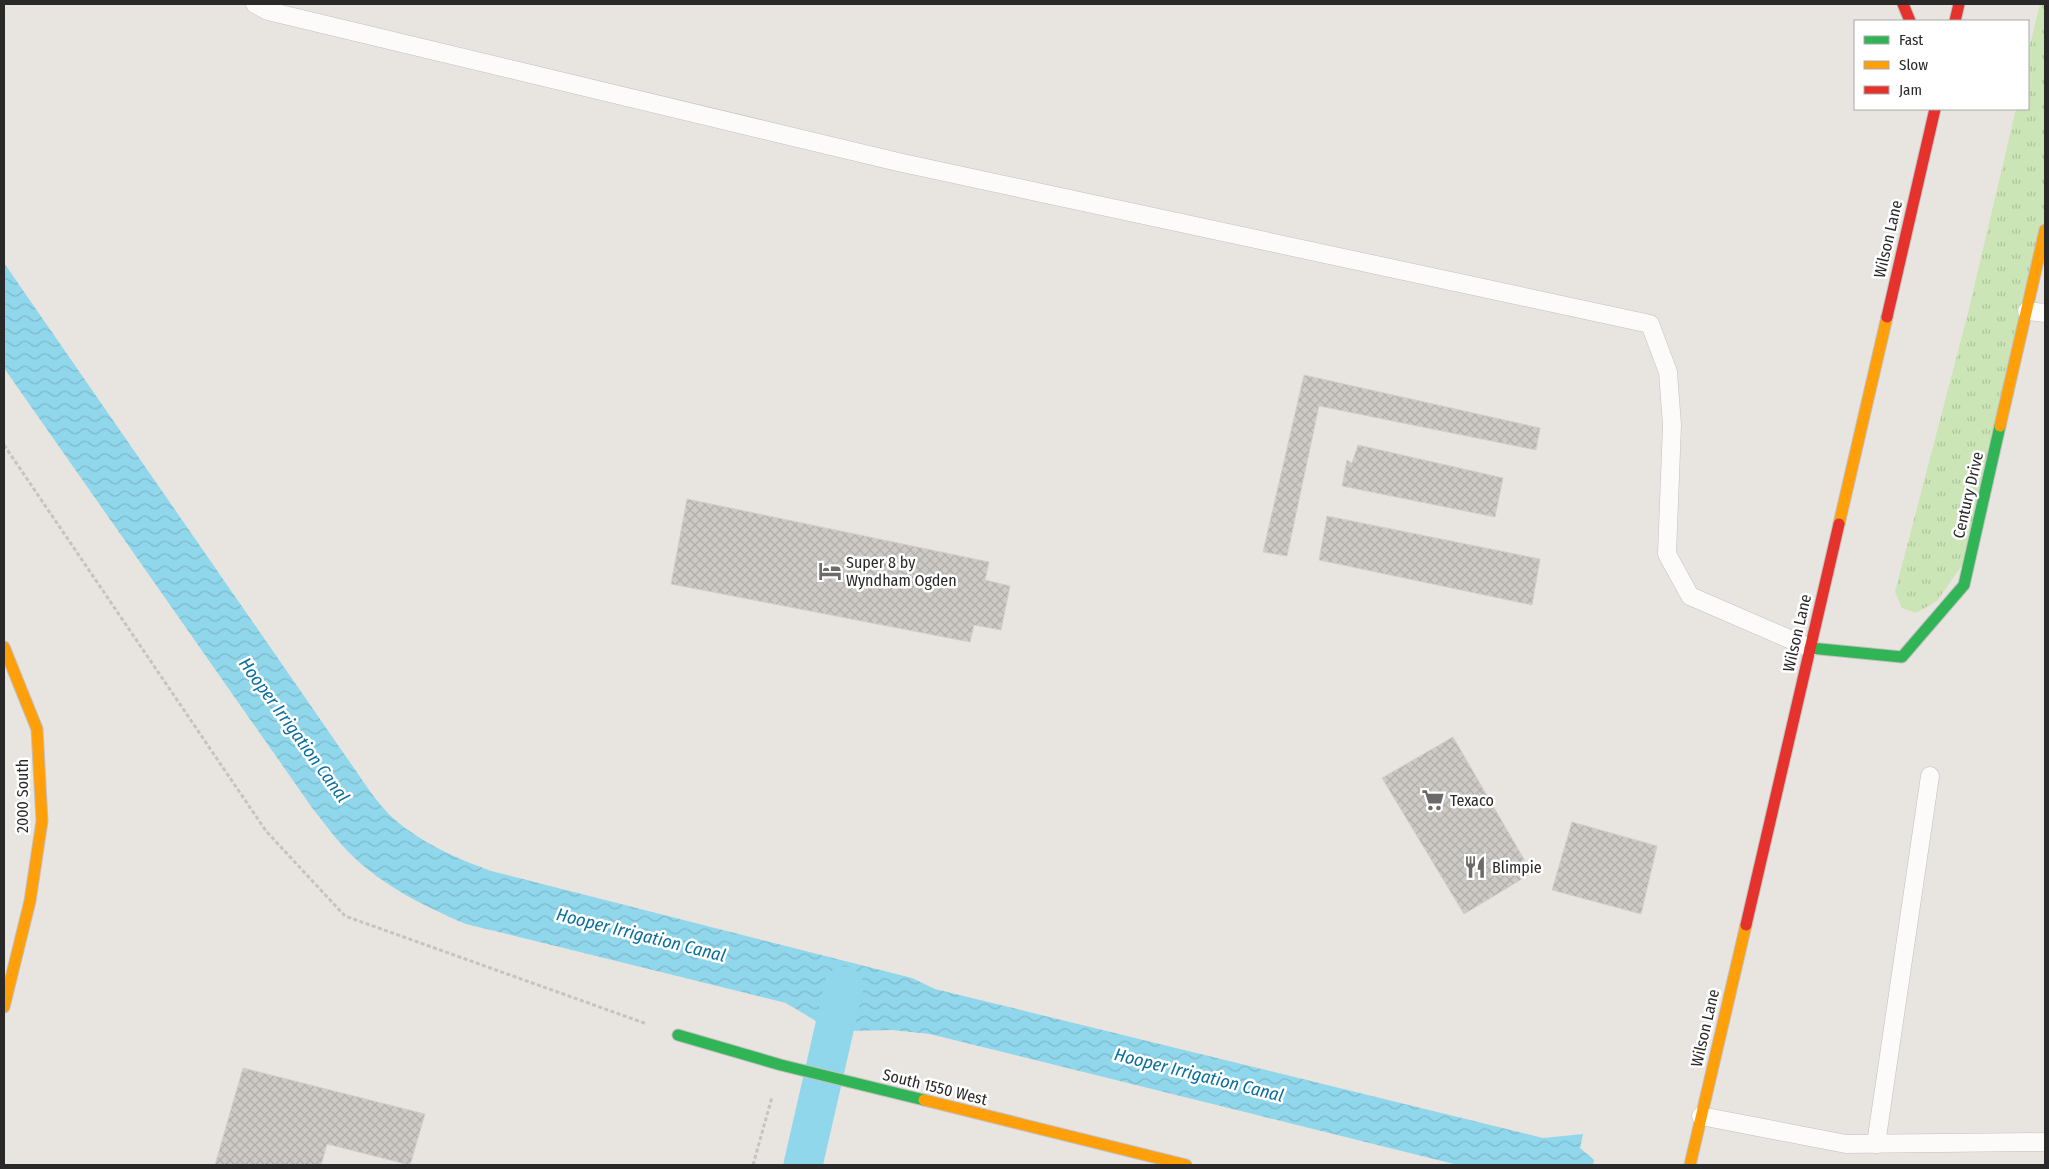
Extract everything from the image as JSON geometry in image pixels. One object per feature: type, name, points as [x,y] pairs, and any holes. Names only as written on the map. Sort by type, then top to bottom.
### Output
[{"type":"main road","points":[[1904,4],[1910,20]]},
{"type":"main road","points":[[1955,20],[1959,4]]},
{"type":"main road","name":"Wilson Lane","points":[[1690,1165],[1935,110]]},
{"type":"main road","name":"Century Drive","points":[[1810,648],[1902,657],[1964,585],[2045,230]]},
{"type":"main road","name":"2000 South","points":[[4,647],[37,729],[42,821],[30,901],[4,1007]]},
{"type":"main road","name":"South 1550 West","points":[[678,1035],[851,1083],[1186,1165]]},
{"type":"lane","points":[[256,4],[277,14],[898,162],[1650,324],[1668,372],[1672,416],[1667,554],[1690,596],[1810,648]]},
{"type":"lane","points":[[2027,310],[2045,313]]},
{"type":"lane","points":[[1876,1144],[1930,776]]},
{"type":"lane","points":[[1701,1116],[1846,1144],[2045,1142]]},
{"type":"path","points":[[4,445],[266,831],[345,916],[678,1035]]},
{"type":"path","points":[[753,1165],[781,1065]]},
{"type":"green space","points":[[2040,4],[2045,4],[2045,244],[1965,561],[1937,601],[1916,613],[1902,608],[1895,592],[1967,317],[2016,110],[2029,110],[2029,49]]},
{"type":"water","points":[[4,263],[370,791],[394,819],[428,843],[491,871],[912,978],[935,989],[1543,1138],[1583,1134],[1580,1148],[1594,1160],[1593,1165],[1458,1165],[930,1034],[892,1030],[849,1031],[821,1024],[786,1003],[466,924],[432,909],[399,891],[355,858],[338,841],[313,809],[4,368]]},
{"type":"building","points":[[1304,375],[1540,428],[1536,450],[1319,406],[1287,556],[1263,552]]},
{"type":"building","points":[[1358,445],[1503,478],[1495,517],[1342,486],[1347,460],[1352,463]]},
{"type":"building","name":"Super 8 by Wyndham Ogden","points":[[687,499],[989,562],[985,580],[1010,586],[1001,630],[974,625],[970,642],[671,584]]},
{"type":"building","points":[[1327,516],[1540,559],[1532,605],[1319,560]]},
{"type":"building","points":[[1453,737],[1532,873],[1464,914],[1382,778]]},
{"type":"building","points":[[1572,822],[1657,846],[1641,914],[1552,890]]},
{"type":"building","points":[[243,1068],[425,1114],[410,1165],[327,1144],[321,1165],[215,1165]]},
{"type":"waterway","name":"Hooper Irrigation Canal","points":[[803,1165],[844,986]]},
{"type":"traffic: fast","points":[[1810,648],[1902,657],[1964,585],[2000,426]]},
{"type":"traffic: fast","points":[[678,1035],[781,1065],[924,1100]]},
{"type":"traffic: slow","points":[[2000,426],[2045,230]]},
{"type":"traffic: slow","points":[[1839,524],[1887,317]]},
{"type":"traffic: slow","points":[[4,647],[37,729],[42,821],[30,901],[4,1007]]},
{"type":"traffic: slow","points":[[1690,1165],[1746,925]]},
{"type":"traffic: slow","points":[[924,1100],[1186,1165]]},
{"type":"traffic: jam","points":[[1903,4],[1910,20]]},
{"type":"traffic: jam","points":[[1955,20],[1959,4]]},
{"type":"traffic: jam","points":[[1887,317],[1935,110]]},
{"type":"traffic: jam","points":[[1746,925],[1839,524]]},
{"type":"place","name":"Super 8 by Wyndham Ogden","points":[[830,571]]},
{"type":"place","name":"Texaco","points":[[1433,800]]},
{"type":"place","name":"Blimpie","points":[[1475,867]]}]
